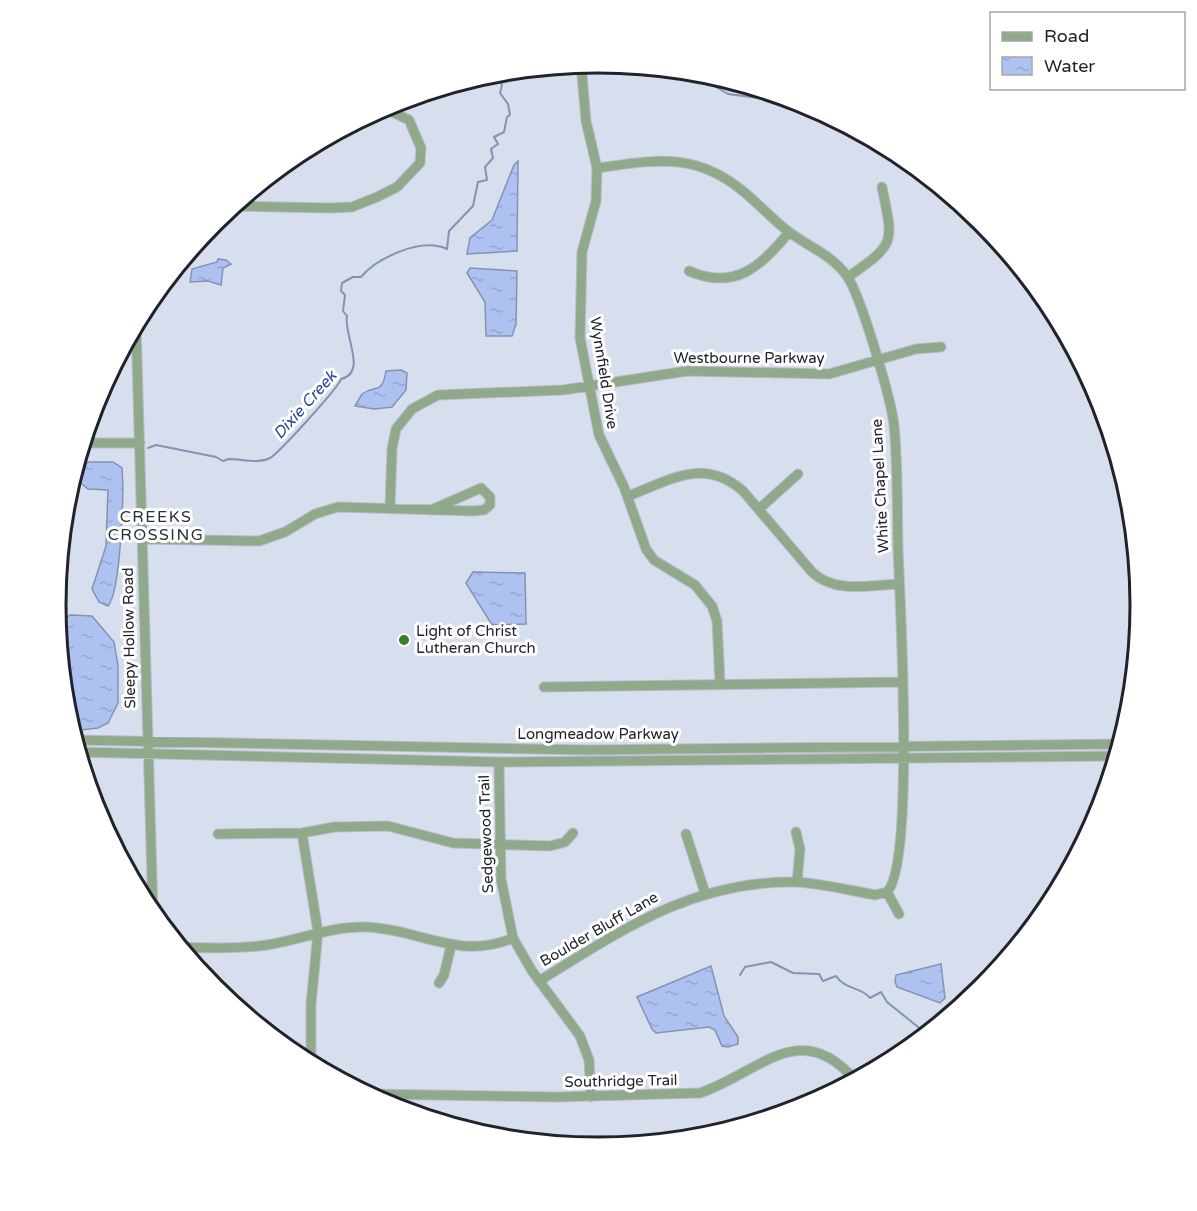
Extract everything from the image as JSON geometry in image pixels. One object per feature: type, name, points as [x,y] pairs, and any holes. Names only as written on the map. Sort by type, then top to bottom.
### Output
[{"type":"street","name":"Wynnfield Drive","points":[[582,73],[586,121],[597,168],[596,201],[582,252],[579,279],[580,338],[598,435],[628,496],[639,534],[654,560],[695,585],[712,606],[717,621],[720,683]]},
{"type":"street","points":[[246,206],[352,207],[397,187],[420,163],[421,148],[409,120],[396,114]]},
{"type":"street","name":"White Chapel Lane","points":[[597,168],[656,160],[696,164],[723,175],[789,232],[825,254],[848,277],[878,362],[894,425],[904,758],[897,860],[894,880],[887,891]]},
{"type":"street","points":[[848,277],[880,254],[888,239],[890,224],[882,187]]},
{"type":"street","points":[[689,271],[704,277],[725,278],[751,271],[771,255],[789,232]]},
{"type":"street","name":"Sleepy Hollow Road","points":[[137,340],[143,538],[146,742],[152,895]]},
{"type":"street","name":"Westbourne Parkway","points":[[390,508],[392,449],[396,429],[406,414],[419,403],[438,395],[563,390],[687,371],[829,374],[878,362],[916,349],[941,347]]},
{"type":"street","points":[[91,443],[140,443]]},
{"type":"street","points":[[628,496],[679,476],[701,472],[732,482],[759,509],[812,572],[826,583],[845,586],[899,584]]},
{"type":"street","points":[[759,509],[798,474]]},
{"type":"street","points":[[143,538],[259,541],[285,532],[328,509],[390,508],[431,510],[484,510],[490,505],[490,497],[487,491],[481,488],[431,510]]},
{"type":"street","points":[[544,687],[902,682]]},
{"type":"street","name":"Longmeadow Parkway","points":[[83,740],[587,750],[1113,744]]},
{"type":"street","name":"Longmeadow Parkway","points":[[87,752],[499,762],[1109,756]]},
{"type":"street","name":"Sedgewood Trail","points":[[499,762],[503,899],[513,938],[539,981],[575,1028],[586,1049],[591,1097]]},
{"type":"street","points":[[218,834],[302,833],[334,827],[388,826],[453,843],[550,846],[565,842],[573,833]]},
{"type":"street","points":[[796,832],[800,849],[797,882]]},
{"type":"street","points":[[302,833],[318,932],[311,1004],[311,1053]]},
{"type":"street","points":[[686,834],[705,893]]},
{"type":"street","name":"Boulder Bluff Lane","points":[[539,981],[640,920],[705,893],[747,885],[797,882],[875,895],[887,891]]},
{"type":"street","points":[[887,891],[899,914]]},
{"type":"street","points":[[190,947],[268,945],[318,932],[367,927],[390,930],[451,946],[493,946],[513,938]]},
{"type":"street","points":[[439,983],[444,975],[451,946]]},
{"type":"street","name":"Southridge Trail","points":[[389,1094],[591,1097],[700,1093],[722,1086],[766,1059],[786,1051],[807,1049],[826,1055],[843,1066],[850,1075]]},
{"type":"water","points":[[518,161],[517,251],[467,254],[470,238],[492,220],[514,165]]},
{"type":"water","points":[[218,259],[226,260],[231,264],[223,268],[221,285],[208,281],[190,282],[192,269],[217,262]]},
{"type":"water","points":[[470,268],[517,271],[516,324],[512,336],[486,336],[485,302],[467,273]]},
{"type":"water","points":[[401,370],[407,373],[406,390],[392,407],[374,409],[355,406],[362,394],[381,386],[386,371]]},
{"type":"water","points":[[113,462],[122,468],[119,562],[108,606],[99,602],[92,589],[106,546],[108,490],[88,489],[81,483],[85,463]]},
{"type":"water","points":[[473,572],[525,573],[526,624],[492,625],[466,583]]},
{"type":"water","points":[[70,615],[92,616],[114,642],[118,666],[118,703],[108,723],[98,728],[81,730],[71,675],[66,618]]},
{"type":"water","points":[[941,964],[945,998],[940,1003],[897,987],[896,975]]},
{"type":"water","points":[[711,966],[724,1016],[738,1037],[738,1044],[722,1046],[715,1030],[709,1027],[656,1033],[637,997]]},
{"type":"waterway","name":"Dixie Creek","points":[[148,448],[156,445],[216,457],[223,461],[229,459],[260,461],[275,454],[341,379],[349,375],[353,369],[353,352],[347,316],[343,311],[345,295],[341,291],[342,283],[353,277],[361,277],[378,263],[400,251],[425,246],[447,249],[449,231],[473,206],[478,182],[487,180],[485,167],[493,158],[491,149],[498,144],[494,137],[504,132],[507,117],[510,115],[508,104],[500,93],[501,82]]},
{"type":"waterway","name":"Dixie Creek","points":[[714,86],[728,94],[761,98]]},
{"type":"waterway","points":[[740,975],[745,967],[771,962],[793,973],[819,974],[823,981],[836,976],[844,984],[867,994],[870,998],[881,992],[887,1002],[921,1029]]},
{"type":"place","name":"Light of Christ Lutheran Church","points":[[404,640]]},
{"type":"district","name":"CREEKS CROSSING","points":[[156,526]]}]
